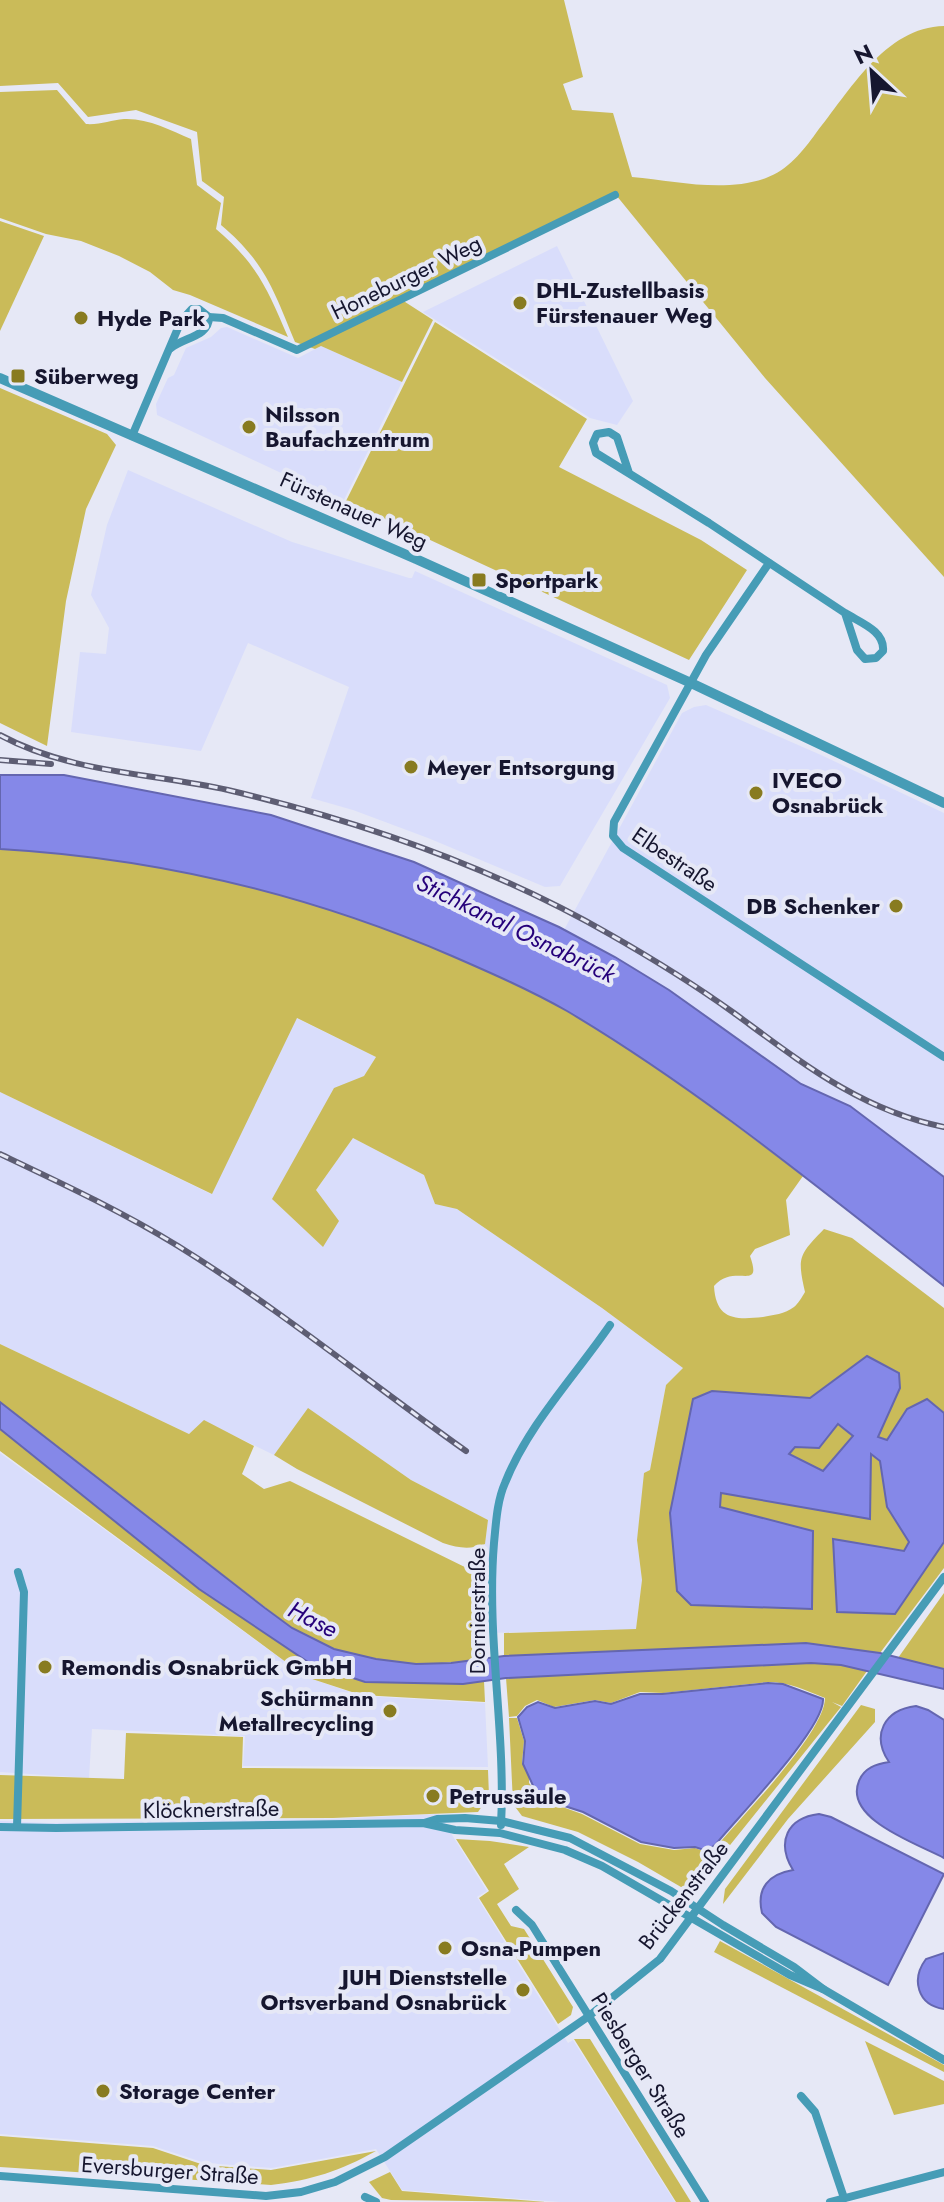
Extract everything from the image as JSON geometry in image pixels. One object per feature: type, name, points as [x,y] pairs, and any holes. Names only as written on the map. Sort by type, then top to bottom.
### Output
[{"type":"street","name":"Honeburger Weg","points":[[209,317],[223,318],[297,350],[615,195]]},
{"type":"street","points":[[132,436],[185,314],[199,309],[209,317],[210,324],[206,330],[170,349]]},
{"type":"street","name":"Fürstenauer Weg","points":[[0,378],[376,541],[691,683],[944,803]]},
{"type":"street","points":[[629,473],[617,437],[609,432],[597,434],[593,443],[596,453],[878,633],[884,642],[883,651],[876,658],[865,659],[857,650],[845,613]]},
{"type":"street","points":[[691,683],[706,655],[769,563]]},
{"type":"street","name":"Elbestraße","points":[[691,683],[614,822],[612,829],[617,843],[944,1057]]},
{"type":"street","name":"Dornierstraße","points":[[500,1833],[491,1574],[503,1487],[518,1456],[544,1416],[610,1325]]},
{"type":"street","points":[[17,1827],[24,1606],[18,1572]]},
{"type":"street","name":"Brückenstraße","points":[[335,2182],[385,2157],[589,2016],[660,1959],[944,1577]]},
{"type":"street","name":"Klöcknerstraße","points":[[423,1823],[465,1818],[501,1821],[570,1838],[633,1869],[794,1967],[823,1989],[944,2060]]},
{"type":"street","name":"Klöcknerstraße","points":[[0,1827],[423,1823],[455,1830],[500,1833],[565,1850],[602,1866],[790,1975],[823,1989]]},
{"type":"street","name":"Piesberger Straße","points":[[516,1910],[532,1925],[705,2202]]},
{"type":"street","points":[[801,2096],[815,2112],[851,2199]]},
{"type":"street","points":[[830,2202],[851,2199],[944,2172]]},
{"type":"street","name":"Eversburger Straße","points":[[0,2176],[266,2196],[301,2192],[335,2182]]},
{"type":"street","points":[[365,2197],[376,2202]]},
{"type":"shaded area","points":[[0,0],[564,0],[583,77],[563,84],[572,110],[613,113],[632,177],[716,185],[750,182],[781,170],[800,153],[855,81],[886,49],[923,29],[944,26],[944,577],[765,378],[616,195],[402,300],[433,320],[402,382],[321,346],[315,349],[295,342],[267,278],[248,252],[221,225],[224,197],[202,181],[197,132],[136,110],[88,117],[58,83],[0,86]]},
{"type":"shaded area","points":[[57,90],[86,124],[142,120],[191,139],[197,185],[221,203],[216,229],[242,254],[260,278],[288,337],[173,290],[150,272],[119,256],[81,241],[46,234],[0,218],[0,92]]},
{"type":"shaded area","points":[[0,221],[44,236],[0,331]]},
{"type":"shaded area","points":[[557,246],[633,401],[617,425],[590,418],[423,312]]},
{"type":"shaded area","points":[[435,322],[587,419],[559,467],[701,540],[747,570],[689,660],[346,501]]},
{"type":"shaded area","points":[[227,327],[298,358],[321,346],[402,382],[343,502],[157,415],[156,404],[186,348]]},
{"type":"shaded area","points":[[0,388],[107,434],[116,445],[86,509],[66,601],[47,746],[0,723]]},
{"type":"shaded area","points":[[128,470],[292,542],[409,578],[415,571],[667,685],[670,698],[560,886],[545,887],[428,838],[311,798],[349,687],[248,643],[201,751],[71,732],[80,652],[106,654],[109,628],[91,595],[107,525]]},
{"type":"shaded area","points":[[706,705],[944,813],[944,1177],[850,1106],[801,1084],[669,990],[564,930],[682,713]]},
{"type":"shaded area","points":[[0,849],[146,865],[219,879],[363,920],[433,946],[565,1010],[627,1048],[803,1176],[786,1200],[790,1235],[755,1249],[750,1256],[753,1273],[730,1276],[714,1286],[723,1312],[753,1318],[779,1314],[794,1307],[805,1292],[802,1257],[824,1229],[852,1238],[944,1308],[944,1568],[880,1653],[806,1643],[504,1656],[504,1633],[636,1629],[642,1580],[637,1540],[644,1473],[650,1470],[666,1385],[683,1368],[602,1308],[457,1209],[435,1204],[424,1175],[353,1138],[316,1190],[339,1221],[323,1247],[272,1199],[334,1088],[364,1076],[376,1057],[297,1018],[212,1194],[0,1092]]},
{"type":"shaded area","points":[[296,1018],[376,1057],[364,1076],[334,1089],[273,1200],[323,1247],[316,1190],[353,1138],[424,1175],[435,1204],[457,1209],[602,1308],[683,1368],[666,1385],[637,1540],[642,1580],[636,1630],[482,1633],[481,1575],[488,1520],[411,1480],[308,1409],[274,1455],[204,1421],[189,1434],[0,1344],[0,1092],[211,1194]]},
{"type":"shaded area","points":[[0,1344],[189,1434],[204,1420],[254,1446],[242,1474],[264,1489],[290,1481],[481,1575],[483,1659],[426,1664],[368,1659],[332,1648],[292,1628],[0,1402]]},
{"type":"shaded area","points":[[308,1408],[411,1480],[488,1520],[485,1544],[464,1548],[443,1543],[274,1455]]},
{"type":"shaded area","points":[[0,1429],[199,1589],[311,1664],[463,1684],[484,1681],[485,1702],[361,1695],[306,1677],[0,1451]]},
{"type":"shaded area","points":[[0,1453],[306,1677],[362,1696],[485,1703],[488,1767],[243,1766],[245,1736],[92,1729],[89,1778],[0,1772]]},
{"type":"shaded area","points":[[944,1593],[944,1669],[898,1658]]},
{"type":"shaded area","points":[[811,1663],[867,1671],[842,1706],[832,1702],[841,1707],[698,1885],[681,1887],[578,1832],[522,1816],[513,1804],[509,1718],[517,1718],[524,1741],[522,1763],[529,1774],[529,1783],[543,1800],[582,1814],[640,1844],[674,1850],[695,1848],[708,1853],[797,1752],[812,1731],[825,1698],[790,1685],[768,1682],[663,1693],[640,1692],[611,1703],[595,1700],[554,1707],[537,1700],[525,1706],[517,1716],[509,1717],[506,1678]]},
{"type":"shaded area","points":[[861,1705],[875,1709],[875,1722],[788,1819],[723,1904],[725,1889]]},
{"type":"shaded area","points":[[126,1733],[243,1737],[242,1768],[488,1770],[489,1796],[478,1812],[333,1818],[0,1819],[0,1775],[124,1779]]},
{"type":"shaded area","points":[[439,1814],[487,1891],[477,1897],[568,2043],[573,2040],[675,2202],[560,2202],[402,2190],[376,2149],[272,2168],[205,2163],[153,2146],[0,2134],[0,1821],[333,1819]]},
{"type":"shaded area","points":[[456,1839],[529,1847],[504,1864],[519,1889],[497,1904],[511,1926],[524,1929],[573,2007],[571,2015],[558,2024],[479,1898],[489,1891]]},
{"type":"shaded area","points":[[720,1941],[944,2065],[944,2072],[714,1952]]},
{"type":"shaded area","points":[[574,2039],[590,2039],[691,2202],[676,2202]]},
{"type":"shaded area","points":[[865,2041],[944,2081],[944,2104],[894,2115]]},
{"type":"shaded area","points":[[0,2136],[153,2148],[204,2165],[271,2170],[376,2151],[325,2174],[271,2185],[0,2167]]},
{"type":"shaded area","points":[[390,2172],[402,2191],[546,2202],[391,2200],[382,2198],[369,2182]]},
{"type":"water","name":"Stichkanal Osnabrück","points":[[0,775],[64,775],[271,815],[414,862],[559,927],[615,957],[669,990],[801,1084],[850,1106],[944,1177],[944,1286],[759,1142],[665,1074],[567,1011],[510,982],[398,934],[287,897],[174,870],[0,849]]},
{"type":"water","points":[[867,1356],[899,1373],[900,1388],[878,1437],[887,1440],[907,1409],[927,1399],[944,1413],[944,1542],[895,1614],[837,1612],[833,1539],[904,1551],[909,1542],[887,1507],[880,1461],[871,1454],[870,1519],[721,1493],[720,1507],[813,1531],[812,1609],[691,1605],[677,1591],[670,1513],[693,1399],[712,1391],[810,1398]],"holes":[[[838,1424],[853,1436],[823,1471],[789,1454],[795,1447],[819,1448]]]},
{"type":"water","points":[[0,1402],[292,1628],[334,1649],[416,1664],[504,1656],[806,1643],[880,1653],[944,1669],[944,1689],[841,1665],[811,1663],[506,1678],[463,1684],[365,1682],[311,1664],[199,1589],[0,1429]]},
{"type":"water","points":[[783,1684],[823,1699],[820,1712],[796,1751],[707,1851],[641,1842],[583,1812],[543,1799],[536,1792],[523,1764],[525,1741],[518,1717],[527,1707],[538,1702],[555,1708],[595,1701],[611,1704],[640,1694]]},
{"type":"water","points":[[916,1706],[944,1720],[944,1858],[901,1838],[872,1818],[857,1795],[864,1773],[875,1765],[889,1762],[881,1742],[884,1725],[896,1713]]},
{"type":"water","points":[[819,1814],[831,1817],[944,1874],[888,1985],[776,1927],[762,1913],[761,1896],[766,1884],[777,1875],[793,1870],[785,1850],[785,1841],[792,1826],[808,1816]]},
{"type":"water","points":[[944,1953],[944,2009],[935,2007],[922,1997],[918,1983],[926,1959]]},
{"type":"railway","points":[[0,735],[27,748],[83,765],[199,784],[278,802],[376,832],[473,867],[566,911],[642,953],[689,982],[808,1066],[858,1096],[885,1109],[944,1127]]},
{"type":"railway","points":[[0,760],[51,764]]},
{"type":"railway","points":[[0,1154],[113,1209],[178,1246],[288,1320],[466,1451]]},
{"type":"place","name":"DHL-Zustellbasis Fürstenauer Weg","points":[[520,303]]},
{"type":"place","name":"Hyde Park","points":[[81,318]]},
{"type":"place","name":"Süberweg","points":[[18,376]]},
{"type":"place","name":"Nilsson Baufachzentrum","points":[[249,427]]},
{"type":"place","name":"Sportpark","points":[[479,580]]},
{"type":"place","name":"Meyer Entsorgung","points":[[411,767]]},
{"type":"place","name":"IVECO Osnabrück","points":[[756,793]]},
{"type":"place","name":"DB Schenker","points":[[896,906]]},
{"type":"place","name":"Remondis Osnabrück GmbH","points":[[45,1667]]},
{"type":"place","name":"Schürmann Metallrecycling","points":[[390,1711]]},
{"type":"place","name":"Petrussäule","points":[[433,1796]]},
{"type":"place","name":"Osna-Pumpen","points":[[445,1948]]},
{"type":"place","name":"JUH Dienststelle Ortsverband Osnabrück","points":[[523,1990]]},
{"type":"place","name":"Storage Center","points":[[103,2091]]},
{"type":"water label","name":"Hase","points":[[313,1619]]}]
